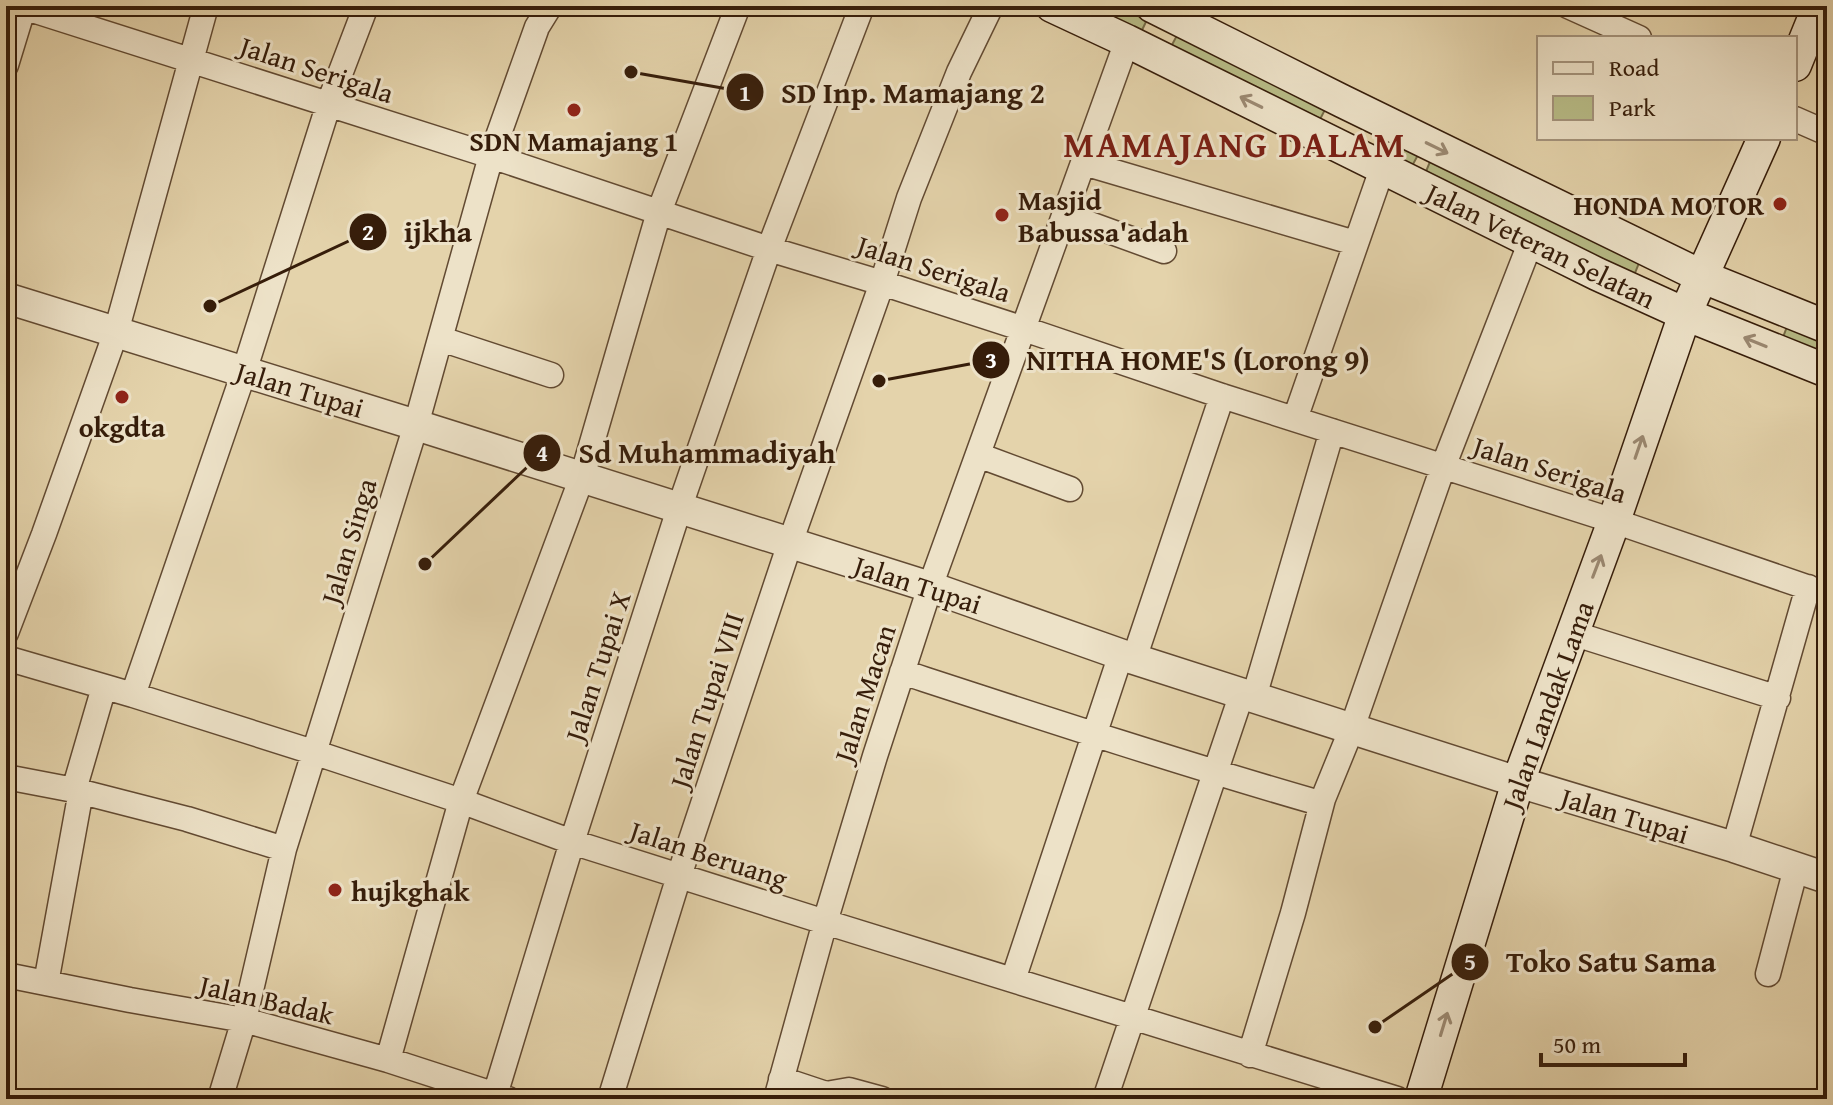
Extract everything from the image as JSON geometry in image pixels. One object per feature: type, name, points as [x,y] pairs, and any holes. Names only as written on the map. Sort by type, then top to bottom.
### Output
[{"type":"main road","name":"Jalan Veteran Selatan","points":[[1052,6],[1597,274],[1685,314],[1827,371]]},
{"type":"main road","name":"Jalan Veteran Selatan","points":[[1152,6],[1703,277],[1827,327]]},
{"type":"main road","points":[[1797,60],[1819,6]]},
{"type":"main road","points":[[1321,137],[1342,101]]},
{"type":"main road","points":[[1703,277],[1763,140]]},
{"type":"main road","name":"Jalan Veteran Selatan","points":[[1685,314],[1703,277]]},
{"type":"main road","name":"Jalan Landak Lama","points":[[1421,1099],[1518,782],[1614,521],[1685,314]]},
{"type":"street","points":[[6,65],[23,6]]},
{"type":"street","name":"Jalan Serigala","points":[[23,6],[1614,521],[1818,591]]},
{"type":"street","points":[[6,633],[116,332],[206,6]]},
{"type":"street","points":[[133,695],[244,372],[329,103],[366,6]]},
{"type":"street","name":"Jalan Singa","points":[[220,1099],[244,1020],[284,849],[416,425],[491,156],[537,27],[550,6]]},
{"type":"street","points":[[388,1060],[461,801],[582,477],[659,212],[738,6]]},
{"type":"street","name":"Jalan Tupai X","points":[[502,1097],[572,842],[679,509],[769,249],[862,6]]},
{"type":"street","name":"Jalan Tupai VIII","points":[[610,1099],[679,876],[909,198],[954,85],[991,6]]},
{"type":"street","points":[[1568,6],[1635,36]]},
{"type":"street","name":"Jalan Macan","points":[[778,1089],[875,756],[930,587],[1127,41]]},
{"type":"street","points":[[1797,120],[1827,133]]},
{"type":"street","points":[[1084,163],[1355,243]]},
{"type":"street","points":[[1295,419],[1382,169]]},
{"type":"street","points":[[1065,215],[1164,251]]},
{"type":"street","points":[[1250,1055],[1293,913],[1323,799],[1352,728],[1443,467],[1531,241]]},
{"type":"street","name":"Jalan Tupai","points":[[6,298],[930,587],[1127,657],[1827,878]]},
{"type":"street","points":[[441,339],[551,375]]},
{"type":"street","points":[[1013,980],[1094,736],[1127,657],[1222,396]]},
{"type":"street","points":[[1105,1099],[1215,773],[1248,695],[1332,431]]},
{"type":"street","points":[[978,455],[1070,489]]},
{"type":"street","points":[[1734,847],[1778,698],[1818,591]]},
{"type":"street","points":[[1572,633],[1778,698]]},
{"type":"street","name":"Jalan Beruang","points":[[6,658],[313,752],[679,876],[1397,1099]]},
{"type":"street","points":[[902,672],[1215,773],[1316,802],[1323,799]]},
{"type":"street","points":[[46,983],[78,790],[104,687]]},
{"type":"street","points":[[6,777],[78,790],[284,849]]},
{"type":"street","points":[[1768,974],[1796,868]]},
{"type":"street","name":"Jalan Badak","points":[[6,975],[244,1020],[388,1060],[502,1097]]},
{"type":"street","points":[[778,1089],[826,1094],[849,1090],[882,1099]]},
{"type":"green space","points":[[1078,6],[1152,6],[1153,7],[1135,45]]},
{"type":"green space","points":[[1184,22],[1332,96],[1313,133],[1164,60]]},
{"type":"green space","points":[[1390,125],[1425,142],[1405,179],[1370,161]]},
{"type":"green space","points":[[1436,147],[1645,248],[1629,288],[1420,186]]},
{"type":"green space","points":[[1792,313],[1827,327],[1827,360],[1778,351]]},
{"type":"place","name":"SD Inp. Mamajang 2","points":[[631,72]]},
{"type":"place","name":"SDN Mamajang 1","points":[[574,110]]},
{"type":"place","name":"HONDA MOTOR","points":[[1780,204]]},
{"type":"place","name":"Masjid Babussa'adah","points":[[1002,215]]},
{"type":"place","name":"ijkha","points":[[210,306]]},
{"type":"place","name":"NITHA HOME'S (Lorong 9)","points":[[879,381]]},
{"type":"place","name":"okgdta","points":[[122,397]]},
{"type":"place","name":"Sd Muhammadiyah","points":[[425,564]]},
{"type":"place","name":"hujkghak","points":[[335,890]]},
{"type":"place","name":"Toko Satu Sama","points":[[1375,1027]]},
{"type":"district","name":"MAMAJANG DALAM","points":[[1235,143]]}]
